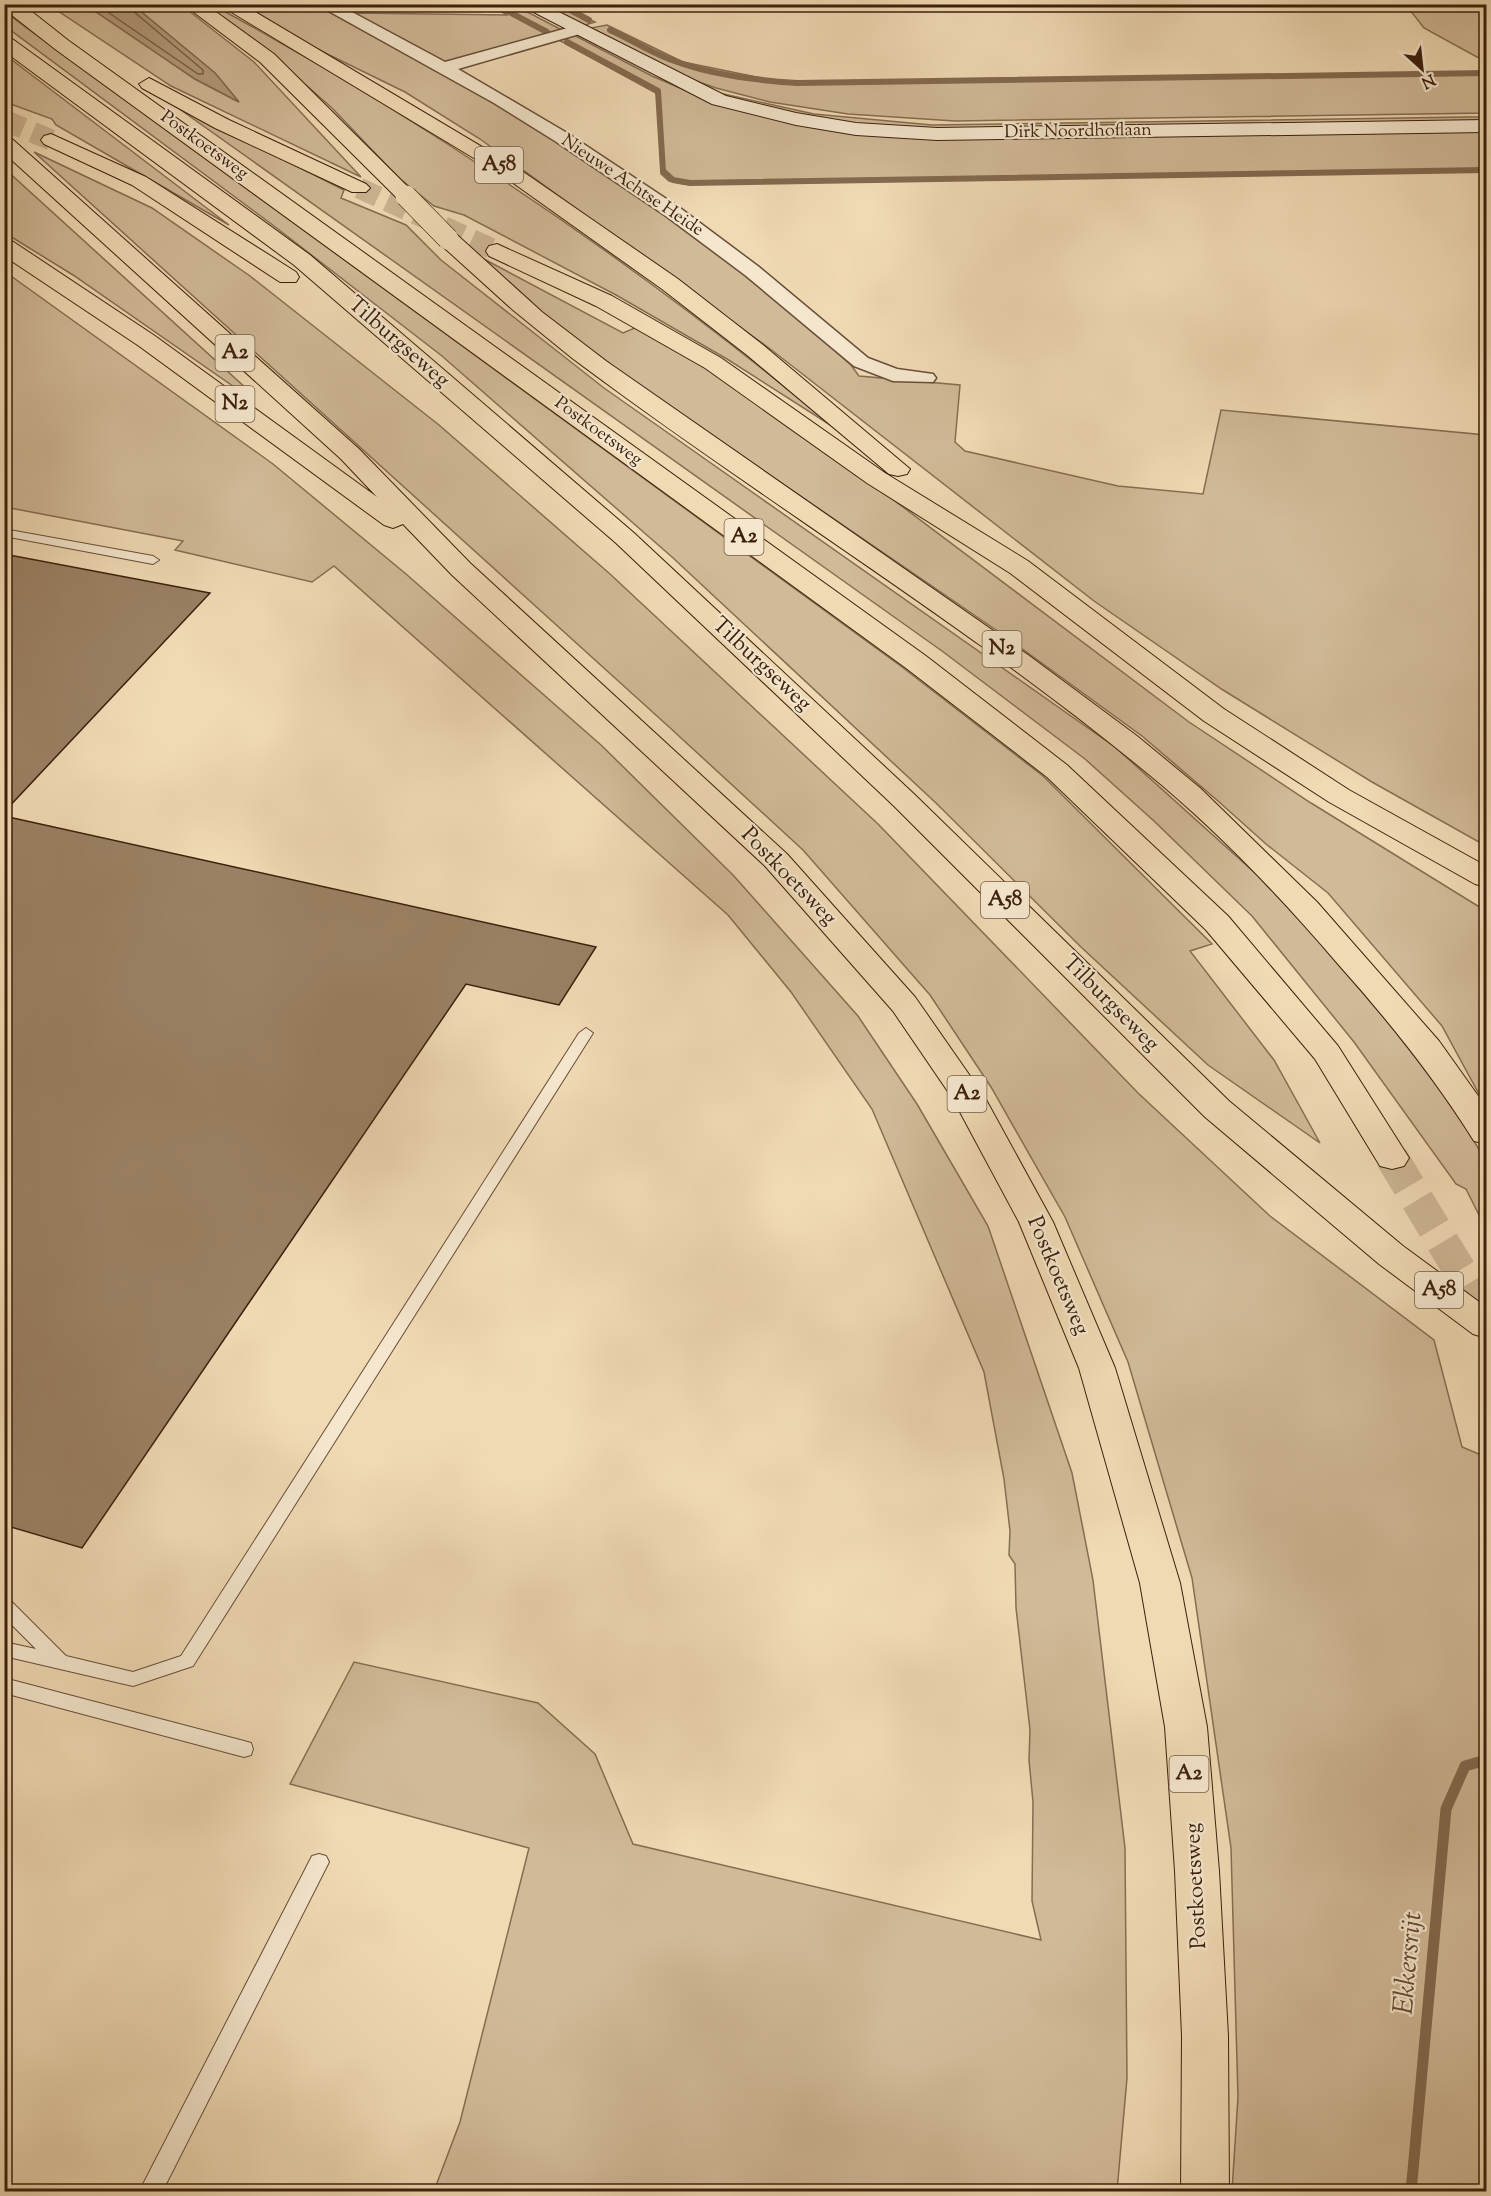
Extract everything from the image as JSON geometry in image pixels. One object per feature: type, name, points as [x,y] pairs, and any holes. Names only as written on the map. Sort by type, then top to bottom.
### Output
[{"type":"highway","name":"Postkoetsweg","points":[[10,4],[62,45],[916,662],[1057,771],[1217,923],[1327,1053],[1392,1158]]},
{"type":"highway","points":[[17,4],[222,124],[359,188]]},
{"type":"highway","name":"N2","points":[[192,4],[267,58],[448,239],[546,326],[607,373],[804,513],[984,636],[1128,742],[1204,806],[1299,897],[1416,1032],[1486,1133]]},
{"type":"highway","name":"A58","points":[[227,4],[418,114],[509,171],[670,284],[755,350],[1019,567],[1214,715],[1339,796],[1486,878]]},
{"type":"highway","name":"Tilburgseweg","points":[[4,42],[302,260],[625,538],[904,800],[1217,1109],[1392,1255],[1486,1325]]},
{"type":"highway","points":[[51,140],[139,181],[232,239],[439,379]]},
{"type":"highway","name":"Postkoetsweg","points":[[4,142],[350,454],[461,569],[776,860],[904,1004],[968,1095],[1036,1222],[1100,1379],[1160,1583],[1186,1727],[1205,2036],[1204,2192]]},
{"type":"highway","name":"Postkoetsweg","points":[[4,246],[147,340],[461,569]]},
{"type":"highway","name":"A58","points":[[497,251],[604,301],[713,363],[876,478],[1019,567]]},
{"type":"street","name":"Nieuwe Achtse Heide","points":[[324,4],[444,68],[561,137],[673,212],[752,271],[861,362],[893,375],[926,378]]},
{"type":"street","name":"Dirk Noordhoflaan","points":[[527,4],[699,93],[741,107],[796,119],[901,132],[937,134],[1486,126]]},
{"type":"street","points":[[444,68],[576,30]]},
{"type":"street","name":"Dirk Noordhoflaan","points":[[678,81],[786,107],[906,122],[1486,115]]},
{"type":"lane","points":[[4,532],[153,560]]},
{"type":"lane","points":[[4,1649],[133,1679],[187,1661],[586,1033]]},
{"type":"lane","points":[[4,1605],[60,1662]]},
{"type":"lane","points":[[4,1685],[244,1749]]},
{"type":"lane","points":[[150,2192],[319,1862]]},
{"type":"shaded area","points":[[49,5],[86,5],[195,79],[239,102],[215,73],[133,5],[179,5],[254,62],[361,177],[171,86]]},
{"type":"shaded area","points":[[201,5],[213,5],[295,51],[456,150],[534,202],[612,255],[687,311],[835,428],[727,359],[616,295],[464,215],[434,206],[399,178],[332,108],[273,56],[244,32]]},
{"type":"shaded area","points":[[238,5],[316,5],[494,100],[666,213],[746,272],[851,365],[859,376],[960,385],[955,442],[965,451],[1118,486],[1203,494],[1221,410],[1486,435],[1486,846],[1372,782],[1223,690],[1094,601],[769,348],[480,139],[405,92],[315,48]]},
{"type":"shaded area","points":[[487,5],[514,5],[562,30],[442,63],[352,13],[508,15]]},
{"type":"shaded area","points":[[538,5],[562,5],[595,22],[585,25]]},
{"type":"shaded area","points":[[1406,5],[1486,5],[1486,62],[1424,28]]},
{"type":"shaded area","points":[[5,12],[902,667],[1043,776],[1212,944],[1190,951],[1274,1060],[1320,1143],[1208,1065],[1081,947],[936,803],[672,557],[442,356],[274,226],[5,26]]},
{"type":"shaded area","points":[[607,25],[683,62],[776,81],[854,82],[1486,73],[1486,113],[955,121],[848,114],[770,102],[690,79],[591,28]]},
{"type":"shaded area","points":[[574,35],[652,76],[710,101],[854,130],[1486,128],[1486,171],[685,184],[669,181],[661,174],[661,111],[656,93],[555,38]]},
{"type":"shaded area","points":[[5,54],[229,225],[56,125],[52,119],[5,102]]},
{"type":"shaded area","points":[[710,91],[814,114],[932,125],[1468,117],[1486,117],[1486,123],[890,129],[786,115]]},
{"type":"shaded area","points":[[171,103],[344,190],[341,198],[406,225],[441,260],[604,388],[1115,747],[1285,900],[1403,1038],[1457,1113],[1486,1161],[1486,1229],[1466,1189],[1456,1184],[1354,1042],[1252,916],[1154,821],[1085,759],[942,651]]},
{"type":"shaded area","points":[[34,152],[152,208],[250,276],[439,425],[610,574],[878,824],[1138,1093],[1270,1216],[1434,1340],[1462,1447],[1486,1457],[1486,2191],[1232,2191],[1238,2097],[1231,1848],[1192,1578],[1128,1362],[1065,1217],[991,1087],[930,995],[803,850]]},
{"type":"shaded area","points":[[5,169],[248,390],[240,391],[73,275],[5,233]]},
{"type":"shaded area","points":[[484,259],[623,333],[637,327],[704,366],[879,489],[1189,722],[1311,803],[1486,911],[1486,1107],[1442,1026],[1328,893],[1266,844],[1142,736],[999,632],[634,382],[543,313]]},
{"type":"shaded area","points":[[4,271],[273,464],[406,574],[601,745],[733,875],[858,1016],[917,1104],[988,1226],[1072,1473],[1093,1580],[1125,1848],[1127,2078],[1117,2191],[434,2191],[460,2122],[529,1848],[290,1784],[354,1662],[538,1703],[595,1754],[633,1844],[1041,1940],[1032,1901],[1033,1802],[1029,1760],[1030,1730],[1016,1608],[1015,1564],[1009,1555],[1010,1531],[1004,1479],[984,1372],[872,1109],[791,992],[728,915],[334,566],[312,582],[175,550],[183,541],[5,507]]},
{"type":"water","points":[[86,5],[133,5],[215,73],[239,102],[195,79]]},
{"type":"building","points":[[4,554],[210,593],[4,812]]},
{"type":"building","points":[[4,816],[596,947],[559,1005],[466,984],[82,1548],[4,1525]]},
{"type":"waterway","points":[[494,4],[547,32]]},
{"type":"waterway","points":[[559,4],[589,20]]},
{"type":"waterway","points":[[610,30],[661,56],[685,65],[716,73],[797,83],[1486,73]]},
{"type":"waterway","points":[[567,42],[658,91],[663,171],[673,180],[690,183],[1486,170]]},
{"type":"waterway","name":"Ekkersrijt","points":[[1411,2192],[1446,1809],[1465,1766],[1486,1760]]},
{"type":"tunnel","points":[[4,120],[51,140]]},
{"type":"tunnel","points":[[359,188],[497,251]]},
{"type":"tunnel","points":[[1392,1158],[1486,1314]]}]
